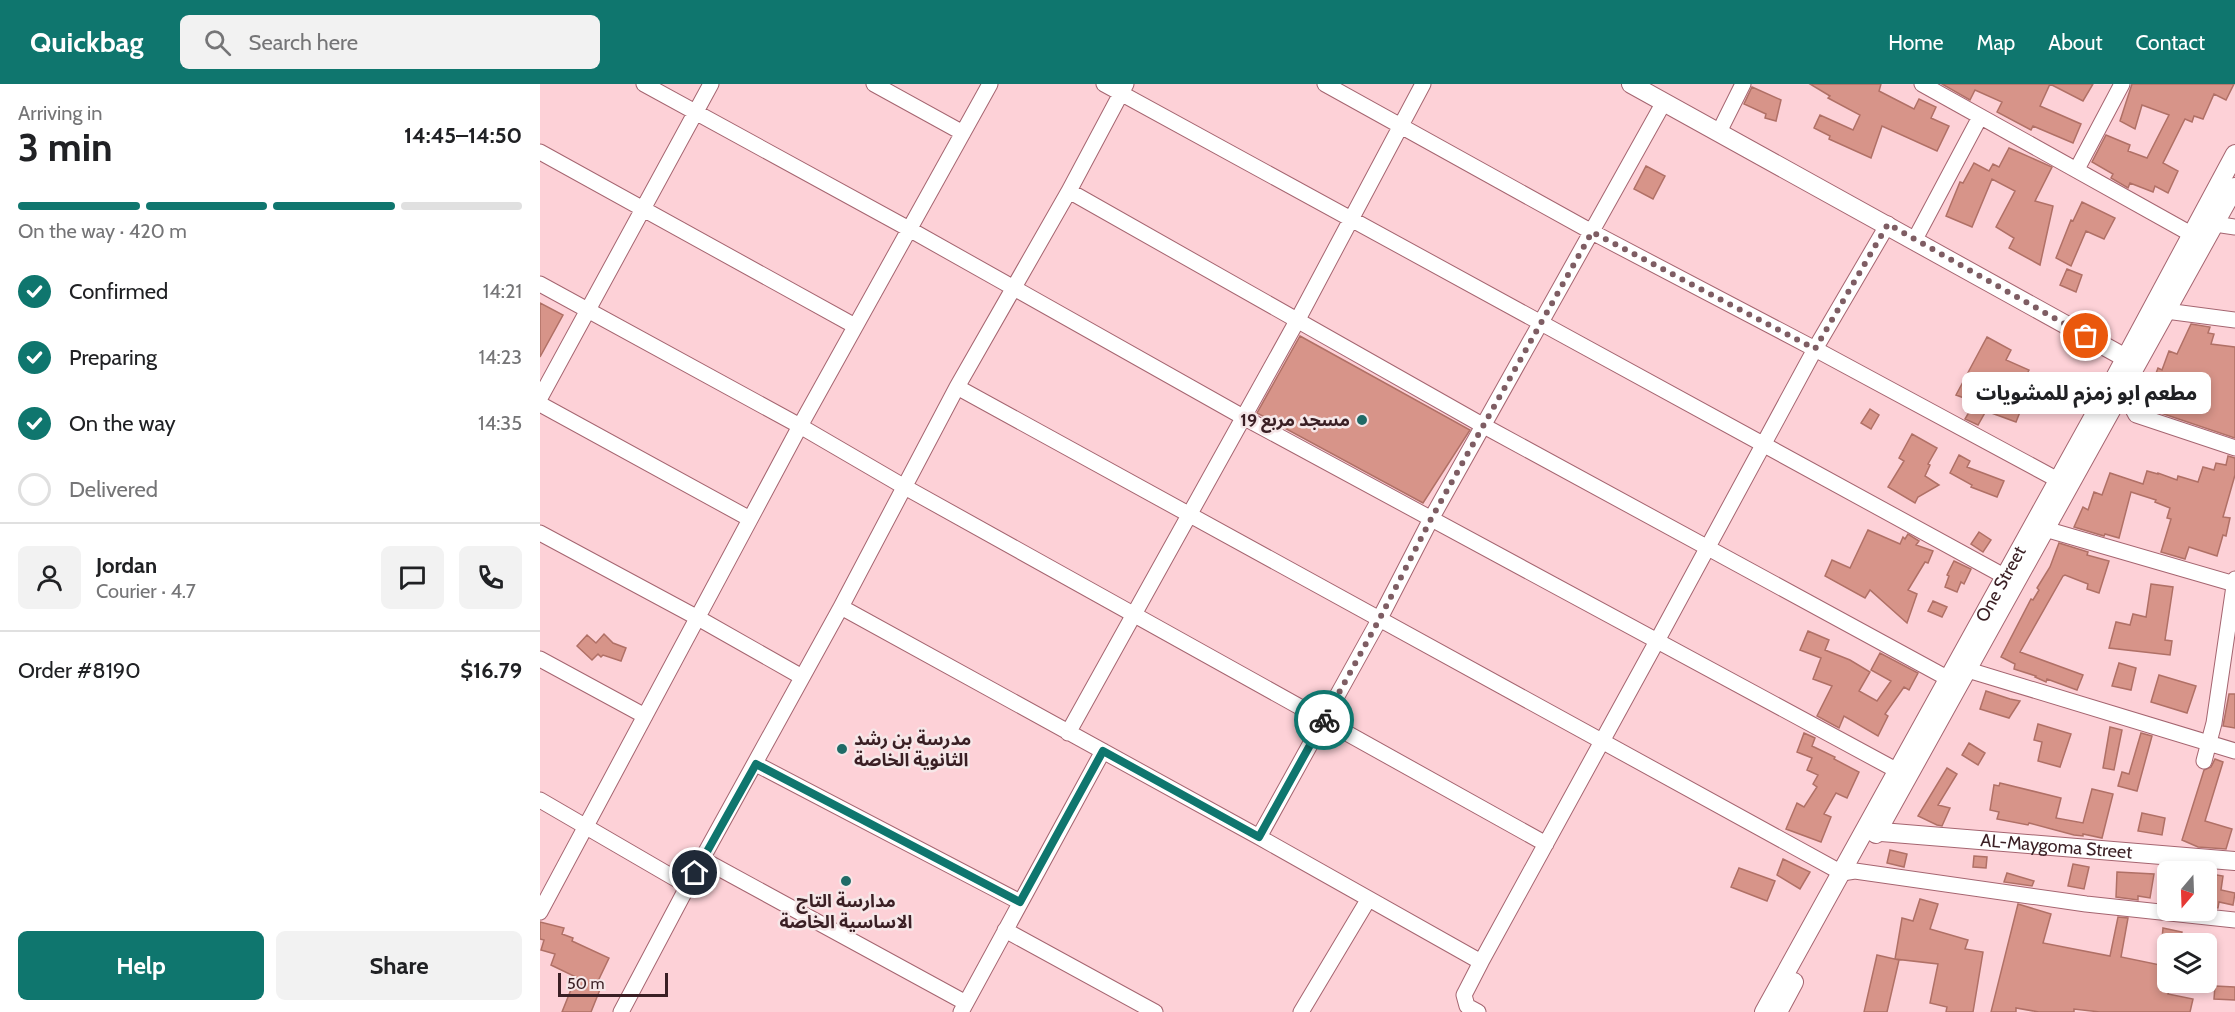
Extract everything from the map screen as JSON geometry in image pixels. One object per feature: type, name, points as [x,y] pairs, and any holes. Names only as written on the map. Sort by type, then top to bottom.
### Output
[{"type":"street","points":[[644,84],[909,229],[1243,417],[1896,770]]},
{"type":"street","points":[[540,398],[711,84]]},
{"type":"street","points":[[874,84],[963,132]]},
{"type":"street","points":[[540,912],[800,426],[990,84]]},
{"type":"street","points":[[1104,84],[1124,89],[1350,220],[2004,576]]},
{"type":"street","points":[[1325,84],[1592,232],[2058,480]]},
{"type":"street","points":[[1068,733],[1132,614],[1297,321],[1423,84]]},
{"type":"street","points":[[1631,84],[1888,224],[1914,241],[2131,361]]},
{"type":"street","points":[[1719,132],[1743,84]]},
{"type":"street","points":[[1922,84],[2191,234]]},
{"type":"street","points":[[2076,169],[2122,84]]},
{"type":"street","points":[[621,1012],[702,859],[841,607],[903,486],[1124,89]]},
{"type":"street","points":[[1259,837],[1539,322],[1664,102]]},
{"type":"street","points":[[1914,241],[1980,117]]},
{"type":"street","points":[[540,152],[855,326]]},
{"type":"street","name":"One Street","points":[[2131,361],[2166,311],[2215,224],[2231,180],[2235,154]]},
{"type":"street","name":"One Street","points":[[1764,1012],[1968,670],[2045,530],[2131,361],[2191,234],[2231,180]]},
{"type":"street","points":[[1069,191],[1484,426],[1947,678]]},
{"type":"street","points":[[1478,1012],[1467,1006],[1464,995],[1480,962],[1815,349],[1888,224]]},
{"type":"street","points":[[2215,224],[2235,227]]},
{"type":"street","points":[[540,284],[800,426],[903,486],[1546,844]]},
{"type":"street","points":[[2166,311],[2235,320]]},
{"type":"street","points":[[957,387],[1379,620],[1848,872],[2086,904],[2235,920]]},
{"type":"street","points":[[2117,387],[2136,415],[2235,448]]},
{"type":"street","name":"One Street","points":[[1871,832],[1896,770],[2058,480],[2117,387]]},
{"type":"street","points":[[540,404],[750,519]]},
{"type":"street","points":[[2045,530],[2235,582],[2210,742],[2204,761]]},
{"type":"street","points":[[540,532],[802,677]]},
{"type":"street","points":[[841,607],[1259,837],[1480,962]]},
{"type":"street","points":[[540,658],[645,716]]},
{"type":"street","points":[[1968,670],[2235,751]]},
{"type":"street","points":[[702,859],[964,1008],[1103,751]]},
{"type":"street","points":[[756,764],[1020,902]]},
{"type":"street","points":[[540,800],[688,886]]},
{"type":"street","name":"AL-Maygoma Street","points":[[1871,832],[2235,861]]},
{"type":"street","name":"One Street","points":[[1778,1012],[1848,872]]},
{"type":"street","points":[[1301,1012],[1368,900]]},
{"type":"street","points":[[1005,930],[1155,1012]]},
{"type":"building","points":[[1810,84],[1881,84],[1879,91],[1914,109],[1919,99],[1936,107],[1931,118],[1949,126],[1937,151],[1882,126],[1871,158],[1829,139],[1830,136],[1814,128],[1820,115],[1853,130],[1860,115],[1828,98],[1830,96]]},
{"type":"building","points":[[1942,84],[2050,84],[2040,106],[2081,124],[2073,143],[2033,126],[2031,130],[1997,112],[2002,102],[1975,90],[1970,100]]},
{"type":"building","points":[[2050,84],[2093,84],[2083,101]]},
{"type":"building","points":[[2132,84],[2234,84],[2226,100],[2214,94],[2203,119],[2194,116],[2192,122],[2185,119],[2163,163],[2178,171],[2168,193],[2155,186],[2153,192],[2130,183],[2128,188],[2111,178],[2113,174],[2092,162],[2106,135],[2130,145],[2128,151],[2147,158],[2169,115],[2142,105],[2135,129],[2120,121]]},
{"type":"building","points":[[1752,87],[1781,100],[1776,121],[1765,118],[1766,114],[1744,104]]},
{"type":"building","points":[[2009,148],[2052,167],[2035,201],[2053,206],[2040,265],[2009,248],[2014,238],[1996,227],[2015,191],[1992,179],[1972,227],[1946,216],[1960,182],[1963,183],[1974,163],[1989,171],[1993,164],[1999,167]]},
{"type":"building","points":[[1646,166],[1665,176],[1653,199],[1634,189]]},
{"type":"building","points":[[2082,202],[2115,218],[2104,239],[2086,231],[2071,266],[2056,258],[2071,220],[2073,221]]},
{"type":"building","points":[[2067,269],[2082,275],[2076,292],[2060,285]]},
{"type":"building","points":[[540,303],[563,315],[540,357]]},
{"type":"building","points":[[2191,324],[2210,327],[2208,333],[2214,334],[2211,344],[2235,347],[2235,438],[2143,407],[2158,368],[2162,370],[2169,351],[2177,354]]},
{"type":"building","name":"مسجد مربع 19","points":[[1300,336],[1470,430],[1423,503],[1257,413]]},
{"type":"building","points":[[1987,337],[2011,350],[2006,360],[2029,370],[2027,374],[2053,384],[2041,403],[2036,400],[2033,406],[2024,402],[2016,422],[1986,411],[1978,425],[1965,419],[1975,402],[1956,395]]},
{"type":"building","points":[[1870,409],[1879,415],[1871,429],[1861,423]]},
{"type":"building","points":[[1912,434],[1937,448],[1928,464],[1930,465],[1925,476],[1939,485],[1918,497],[1915,503],[1888,487],[1904,461],[1899,458]]},
{"type":"building","points":[[1959,455],[1970,461],[1967,467],[2004,481],[1997,497],[1971,487],[1972,485],[1950,473]]},
{"type":"building","points":[[2228,456],[2235,458],[2235,475],[2223,517],[2230,518],[2226,536],[2223,535],[2217,556],[2189,547],[2185,559],[2161,552],[2171,519],[2167,518],[2170,508],[2155,502],[2156,500],[2131,492],[2119,538],[2074,527],[2083,507],[2088,510],[2094,492],[2102,495],[2110,473],[2143,484],[2147,471],[2177,480],[2178,476],[2198,482],[2203,467],[2214,470],[2216,463],[2226,465]]},
{"type":"building","points":[[1868,530],[1900,544],[1903,537],[1905,539],[1908,534],[1919,541],[1916,545],[1933,551],[1928,563],[1925,562],[1908,590],[1917,594],[1907,623],[1870,590],[1865,598],[1825,576],[1832,560],[1850,568]]},
{"type":"building","points":[[1979,532],[1991,540],[1983,552],[1971,544]]},
{"type":"building","points":[[2059,543],[2088,552],[2087,555],[2109,561],[2099,593],[2087,589],[2088,584],[2063,576],[2020,652],[2083,675],[2077,690],[2047,679],[2046,682],[2014,669],[2015,664],[2001,657],[2031,599],[2033,600],[2039,590],[2037,588],[2050,567]]},
{"type":"building","points":[[1954,561],[1971,569],[1964,584],[1961,582],[1957,592],[1945,587],[1949,576],[1947,575]]},
{"type":"building","points":[[2151,584],[2173,587],[2165,640],[2172,641],[2170,655],[2109,648],[2116,622],[2130,625],[2133,614],[2146,617]]},
{"type":"building","points":[[1933,601],[1947,607],[1942,617],[1928,611]]},
{"type":"building","points":[[1808,631],[1829,640],[1825,650],[1850,660],[1870,672],[1859,691],[1877,701],[1891,681],[1871,670],[1880,653],[1918,673],[1909,690],[1904,687],[1885,714],[1888,716],[1878,736],[1844,716],[1839,728],[1817,716],[1832,686],[1813,679],[1821,658],[1800,650]]},
{"type":"building","points":[[604,634],[613,643],[626,648],[621,661],[603,655],[601,657],[598,654],[592,660],[577,646],[587,635],[596,643]]},
{"type":"building","points":[[2119,663],[2136,668],[2131,690],[2112,686]]},
{"type":"building","points":[[2159,675],[2196,686],[2187,713],[2151,702]]},
{"type":"building","points":[[1986,691],[2020,701],[2009,718],[1980,709]]},
{"type":"building","points":[[2229,694],[2235,694],[2235,728],[2223,726]]},
{"type":"building","points":[[2038,724],[2071,734],[2060,767],[2038,761],[2042,742],[2034,740]]},
{"type":"building","points":[[2110,727],[2122,730],[2114,770],[2103,768]]},
{"type":"building","points":[[1804,733],[1815,738],[1812,746],[1859,772],[1847,798],[1836,793],[1824,814],[1831,817],[1821,842],[1786,829],[1797,803],[1804,807],[1817,787],[1813,784],[1818,775],[1807,770],[1812,758],[1797,752]]},
{"type":"building","points":[[2141,733],[2152,736],[2137,791],[2118,786],[2122,772],[2129,774]]},
{"type":"building","points":[[1969,743],[1985,753],[1978,765],[1962,755]]},
{"type":"building","points":[[2215,759],[2223,762],[2205,821],[2232,829],[2226,849],[2198,847],[2182,840],[2204,770],[2211,767]]},
{"type":"building","points":[[1947,768],[1957,774],[1938,805],[1950,808],[1942,826],[1918,816]]},
{"type":"building","points":[[2000,783],[2061,798],[2056,818],[2083,823],[2092,789],[2113,794],[2102,838],[2083,834],[2083,836],[2074,835],[2029,823],[2028,825],[1997,819],[1999,812],[1990,810],[1994,785],[1999,786]]},
{"type":"building","points":[[2142,813],[2165,818],[2162,835],[2138,831]]},
{"type":"building","points":[[1890,850],[1907,854],[1904,867],[1887,863]]},
{"type":"building","points":[[1974,856],[1987,857],[1986,868],[1973,867]]},
{"type":"building","points":[[1783,859],[1810,872],[1800,889],[1777,875]]},
{"type":"building","points":[[2073,864],[2089,867],[2084,889],[2068,886]]},
{"type":"building","points":[[1739,868],[1775,881],[1767,901],[1731,887]]},
{"type":"building","points":[[2117,872],[2154,874],[2150,898],[2138,896],[2138,900],[2116,897]]},
{"type":"building","points":[[2007,873],[2034,881],[2032,886],[2004,882]]},
{"type":"building","points":[[2217,875],[2223,876],[2221,890],[2235,893],[2233,905],[2219,902],[2218,908]]},
{"type":"building","points":[[1920,899],[1938,904],[1930,929],[1968,940],[1965,949],[1983,952],[1973,1012],[1946,1012],[1947,1007],[1930,1003],[1938,964],[1895,959],[1902,918],[1913,921]]},
{"type":"building","points":[[2018,904],[2051,914],[2043,943],[2110,956],[2118,917],[2128,918],[2121,957],[2157,964],[2157,993],[2168,993],[2193,999],[2190,1012],[2100,1012],[2074,1009],[2074,1012],[2039,1012],[2016,1008],[2016,1012],[1991,1012]]},
{"type":"building","points":[[540,922],[564,928],[562,934],[573,938],[572,941],[609,958],[599,979],[603,982],[591,1012],[562,1012],[576,977],[551,965],[555,954],[541,950],[544,940],[540,939]]},
{"type":"building","points":[[2163,928],[2182,932],[2182,933],[2163,933]]},
{"type":"building","points":[[1877,955],[1899,960],[1887,1012],[1864,1012]]},
{"type":"building","points":[[2217,986],[2235,987],[2235,1000],[2214,999]]},
{"type":"way so far","points":[[1324,720],[1539,322],[1592,232],[1815,349],[1888,224],[1914,241],[2086,336]]},
{"type":"place","name":"مطعم ابو زمزم للمشويات","points":[[2086,336]]},
{"type":"place","name":"مسجد مربع 19","points":[[1362,420]]},
{"type":"place","name":"مدرسة بن رشد الثانوية الخاصة","points":[[842,749]]},
{"type":"place","name":"مدارسة التاج الاساسية الخاصة","points":[[846,881]]},
{"type":"route","points":[[695,873],[756,764],[1020,902],[1103,751],[1259,837],[1324,720]]}]
